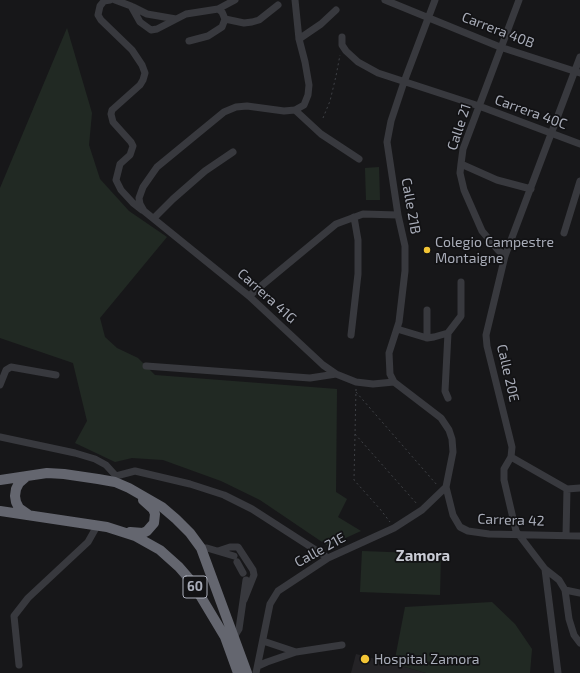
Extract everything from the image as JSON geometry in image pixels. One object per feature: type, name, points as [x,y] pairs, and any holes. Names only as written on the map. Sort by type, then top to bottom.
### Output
[{"type":"highway","name":"60","points":[[0,480],[46,473],[115,479],[146,496],[167,511],[190,533],[201,548],[247,673]]},
{"type":"highway","points":[[30,475],[19,483],[15,496],[19,508],[24,513],[31,516]]},
{"type":"highway","points":[[118,531],[143,533],[150,529],[155,519],[153,509],[129,488]]},
{"type":"highway","name":"60","points":[[0,511],[107,527],[134,536],[160,550],[186,575],[225,637],[238,673]]},
{"type":"street","name":"Carrera 41G","points":[[110,0],[104,2],[100,6],[98,15],[101,20],[132,50],[142,65],[145,73],[140,84],[112,110],[111,114],[112,122],[133,146],[130,155],[120,164],[116,180],[121,190],[133,203],[154,218],[249,296],[323,365],[336,374],[356,382],[373,384],[394,382]]},
{"type":"street","points":[[115,0],[147,14],[176,18]]},
{"type":"street","points":[[131,6],[140,22],[152,30],[157,30],[170,24],[176,18],[186,14],[218,9],[235,0]]},
{"type":"street","points":[[144,211],[140,204],[139,198],[143,186],[157,167],[224,112],[236,107],[247,106],[284,111],[295,110],[304,105],[309,85],[299,40],[294,0]]},
{"type":"street","name":"Carrera 40B","points":[[385,0],[500,47],[577,73]]},
{"type":"street","name":"Calle 21B","points":[[394,382],[390,374],[389,353],[399,322],[405,271],[405,246],[398,215],[387,142],[391,121],[404,82],[435,0]]},
{"type":"street","name":"Calle 21","points":[[505,256],[482,231],[464,190],[460,173],[463,148],[518,0]]},
{"type":"street","points":[[225,19],[244,23],[252,22],[259,20],[278,5]]},
{"type":"street","points":[[189,41],[208,36],[222,27],[225,19],[222,12],[218,9]]},
{"type":"street","points":[[299,40],[321,24],[336,10]]},
{"type":"street","points":[[342,37],[342,44]]},
{"type":"street","name":"Carrera 40C","points":[[342,44],[346,51],[358,62],[378,73],[479,106],[580,144]]},
{"type":"street","name":"Calle 20E","points":[[558,673],[545,569],[516,531],[504,480],[504,469],[511,457],[512,448],[487,346],[486,335],[505,256],[551,133],[577,73],[580,57]]},
{"type":"street","points":[[295,110],[322,134],[359,159]]},
{"type":"street","points":[[154,218],[205,171],[233,152]]},
{"type":"street","points":[[461,164],[496,180],[531,189]]},
{"type":"street","points":[[564,233],[580,181]]},
{"type":"street","points":[[249,296],[336,224],[363,214],[398,215]]},
{"type":"street","points":[[351,335],[358,274],[358,240],[354,217]]},
{"type":"street","points":[[448,398],[445,391],[448,333],[461,316],[461,282]]},
{"type":"street","points":[[427,310],[427,338]]},
{"type":"street","points":[[396,329],[427,338],[448,333]]},
{"type":"street","points":[[146,366],[310,378],[336,374]]},
{"type":"street","points":[[0,385],[6,370],[11,367],[56,374]]},
{"type":"street","points":[[394,382],[441,418],[449,430],[452,439],[452,452],[444,489]]},
{"type":"street","points":[[0,437],[75,452],[95,458],[106,465],[115,479],[129,472],[142,472],[190,484],[224,495],[252,509],[328,558]]},
{"type":"street","points":[[511,457],[567,489],[580,488]]},
{"type":"street","name":"Calle 21E","points":[[257,670],[270,604],[278,591],[328,558],[394,528],[422,510],[444,489]]},
{"type":"street","name":"Carrera 42","points":[[444,489],[453,515],[460,527],[468,531],[520,535],[580,536]]},
{"type":"street","points":[[566,535],[567,489]]},
{"type":"street","points":[[19,665],[14,616],[28,598],[88,542],[97,526]]},
{"type":"street","points":[[218,551],[230,547],[238,548],[253,570],[254,575],[244,600]]},
{"type":"street","points":[[201,548],[218,551],[235,559],[245,577],[244,600],[239,629],[234,637]]},
{"type":"street","points":[[545,569],[559,580],[565,590],[569,619],[574,635],[579,642]]},
{"type":"street","points":[[565,590],[580,593]]},
{"type":"street","points":[[263,641],[296,652]]},
{"type":"street","points":[[257,670],[266,662],[296,652],[342,644]]},
{"type":"path","points":[[323,118],[330,102],[342,44]]},
{"type":"path","points":[[356,382],[354,480],[380,509],[394,528]]},
{"type":"path","points":[[356,392],[444,489]]},
{"type":"path","points":[[355,434],[422,510]]},
{"type":"shaded area","points":[[67,28],[92,113],[89,145],[100,179],[129,211],[167,237],[100,318],[105,337],[117,348],[138,358],[155,375],[337,389],[336,492],[347,499],[338,517],[361,531],[328,546],[260,500],[221,481],[163,460],[132,458],[115,462],[75,443],[87,421],[73,363],[0,338],[0,188]]},
{"type":"shaded area","points":[[379,167],[380,200],[366,200],[365,168]]},
{"type":"shaded area","points":[[362,551],[441,554],[440,595],[360,592]]},
{"type":"shaded area","points":[[492,602],[515,624],[532,649],[530,673],[426,673],[394,664],[405,607]]},
{"type":"shaded area","name":"Hospital Zamora","points":[[356,654],[394,664],[426,673],[351,673]]},
{"type":"place","name":"Colegio Campestre Montaigne","points":[[427,250]]},
{"type":"place","name":"Hospital Zamora","points":[[365,659]]},
{"type":"district","name":"Zamora","points":[[423,556]]}]
